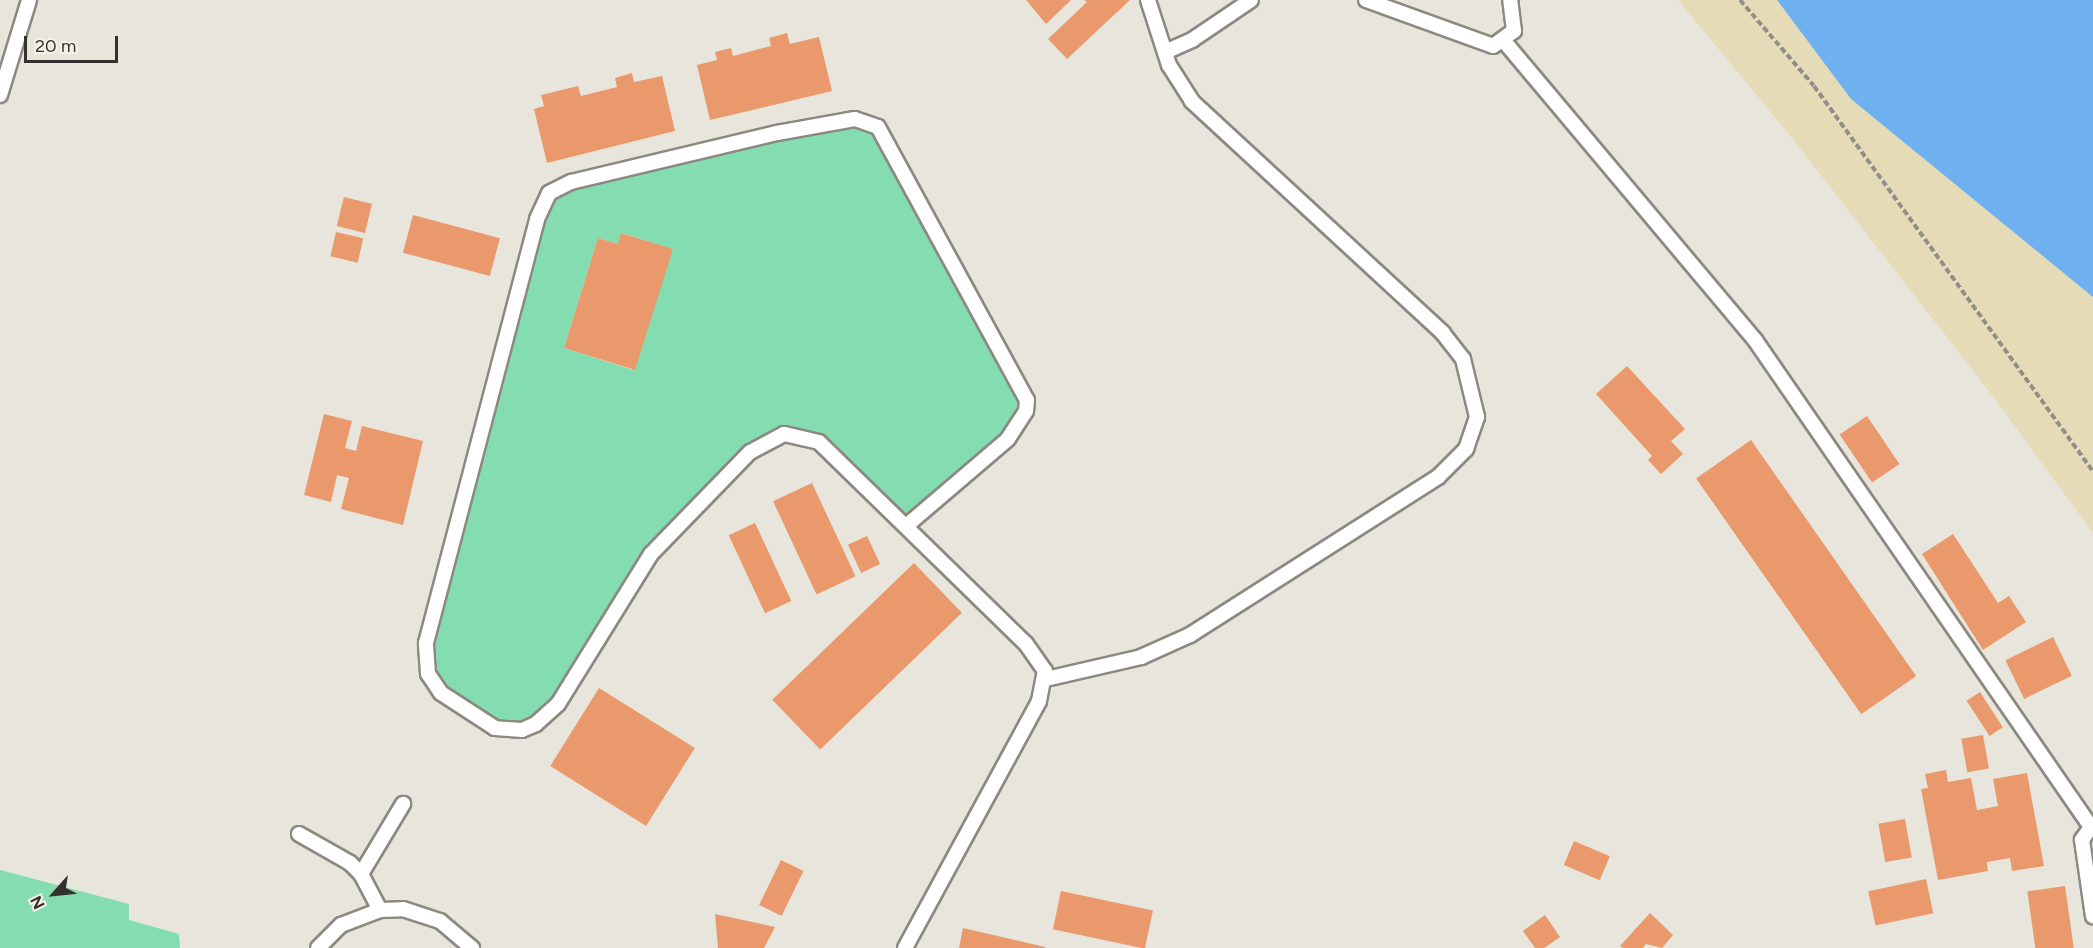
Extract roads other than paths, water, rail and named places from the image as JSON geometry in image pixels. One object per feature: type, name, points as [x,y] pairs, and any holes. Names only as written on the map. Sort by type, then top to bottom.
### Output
[{"type":"lane","points":[[0,95],[30,0]]},
{"type":"lane","points":[[1046,679],[1141,657],[1190,635],[1438,477],[1466,449],[1474,434],[1475,397],[1455,346],[1199,109],[1176,77],[1148,0]]},
{"type":"lane","points":[[1165,52],[1192,40],[1251,0]]},
{"type":"lane","points":[[1366,0],[1486,45],[1504,41],[1516,23],[1510,0]]},
{"type":"lane","points":[[1504,41],[1755,340],[2092,829],[2082,840],[2093,916]]},
{"type":"lane","points":[[905,948],[1039,701],[1046,679],[1035,653],[819,442],[795,434],[771,438],[750,452],[651,554],[558,704],[536,724],[510,731],[484,723],[441,693],[433,684],[425,664],[426,644],[537,219],[549,193],[571,182],[838,121],[862,120],[878,127],[1027,400],[1026,411],[1008,439],[906,526]]},
{"type":"lane","points":[[361,874],[403,804]]},
{"type":"lane","points":[[298,834],[338,854],[361,874],[380,910]]},
{"type":"lane","points":[[318,948],[341,925],[380,910],[424,913],[440,921],[472,948]]},
{"type":"water","points":[[1777,0],[2093,0],[2093,297],[1851,99]]}]
